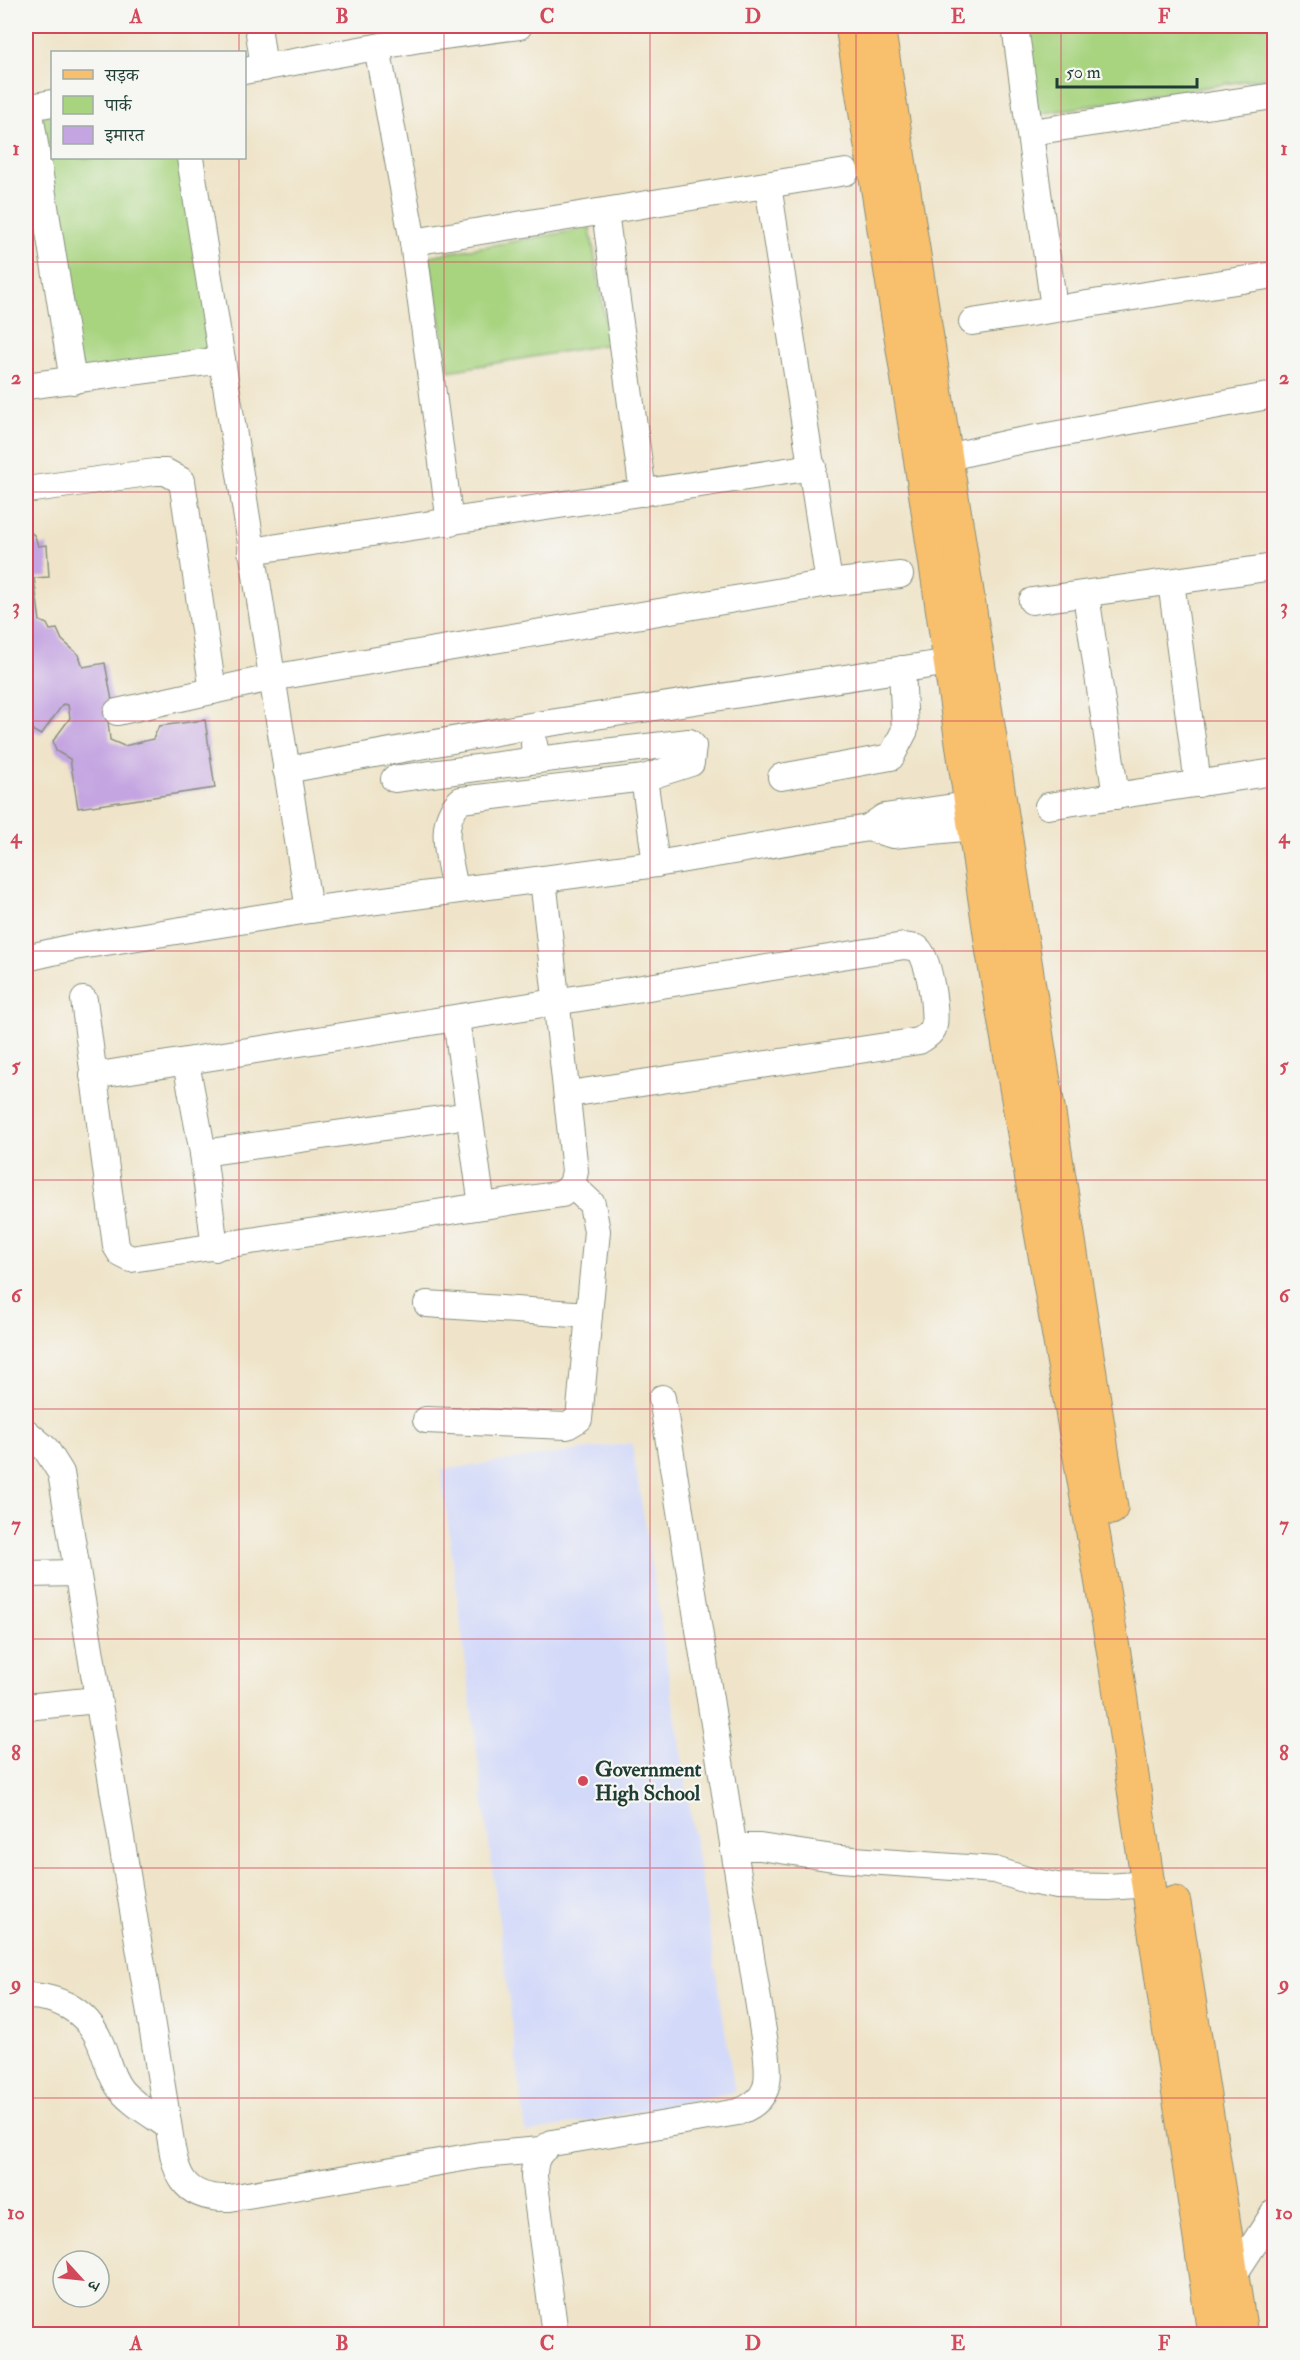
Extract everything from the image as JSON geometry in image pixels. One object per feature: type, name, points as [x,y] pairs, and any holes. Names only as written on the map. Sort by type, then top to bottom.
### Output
[{"type":"main road","points":[[852,26],[933,460],[950,662],[986,814],[994,966],[1115,1660],[1148,1884],[1220,2279],[1241,2334]]},
{"type":"main road","points":[[878,26],[933,460],[986,814],[1220,2279],[1214,2334]]},
{"type":"street","points":[[258,26],[254,70],[377,48],[419,32],[519,26]]},
{"type":"street","points":[[1015,26],[1054,308]]},
{"type":"street","points":[[377,48],[413,242],[450,523]]},
{"type":"street","points":[[1031,132],[1275,96]]},
{"type":"street","points":[[36,106],[73,381]]},
{"type":"street","points":[[190,159],[309,910]]},
{"type":"street","points":[[413,242],[846,172]]},
{"type":"street","points":[[768,185],[829,583]]},
{"type":"street","points":[[605,212],[643,493]]},
{"type":"street","points":[[972,322],[1275,274]]},
{"type":"street","points":[[26,386],[222,360]]},
{"type":"street","points":[[933,460],[1010,443],[1275,395]]},
{"type":"street","points":[[251,551],[813,467]]},
{"type":"street","points":[[26,490],[155,472],[166,472],[182,481],[213,691]]},
{"type":"street","points":[[1032,602],[1275,567]]},
{"type":"street","points":[[117,712],[271,678],[829,583],[900,575]]},
{"type":"street","points":[[1171,582],[1198,784]]},
{"type":"street","points":[[1086,595],[1116,796]]},
{"type":"street","points":[[286,770],[530,726],[950,662]]},
{"type":"street","points":[[781,777],[891,757],[905,730],[902,669]]},
{"type":"street","points":[[530,726],[537,760]]},
{"type":"street","points":[[394,779],[681,741],[689,742],[693,746],[691,763],[644,777],[461,800],[453,807],[446,827],[455,889]]},
{"type":"street","points":[[1048,806],[1275,772]]},
{"type":"street","points":[[644,777],[656,864]]},
{"type":"street","points":[[26,958],[74,947],[309,910],[656,864],[868,828],[893,835],[986,814]]},
{"type":"street","points":[[84,1000],[116,1246],[121,1254],[131,1259],[562,1194],[572,1185],[575,1171],[569,1094],[543,879]]},
{"type":"street","points":[[93,1076],[186,1063],[904,946],[921,951],[927,966],[935,1015],[933,1029],[926,1038],[919,1041],[569,1094]]},
{"type":"street","points":[[456,1018],[482,1206]]},
{"type":"street","points":[[186,1063],[203,1153],[215,1248]]},
{"type":"street","points":[[203,1153],[469,1115]]},
{"type":"street","points":[[426,1420],[567,1426],[579,1419],[597,1231],[592,1204],[572,1185]]},
{"type":"street","points":[[427,1304],[589,1315]]},
{"type":"street","points":[[555,2334],[534,2177],[534,2162],[541,2150],[552,2143],[738,2112],[753,2106],[763,2097],[768,2069],[662,1398]]},
{"type":"street","points":[[26,1432],[46,1449],[61,1473],[168,2126],[177,2172],[183,2183],[209,2199],[230,2198],[488,2154],[541,2150]]},
{"type":"street","points":[[26,1574],[76,1573]]},
{"type":"street","points":[[26,1707],[98,1700]]},
{"type":"street","points":[[733,1847],[760,1847],[840,1859],[995,1870],[1030,1881],[1058,1886],[1108,1887],[1148,1884]]},
{"type":"street","points":[[26,1996],[48,1997],[72,2008],[100,2041],[110,2072],[121,2090],[168,2126]]},
{"type":"street","points":[[1220,2279],[1275,2213]]},
{"type":"shaded area","name":"Government High School","points":[[632,1443],[735,2092],[526,2133],[441,1470]]},
{"type":"green space","points":[[1012,26],[1274,26],[1274,76],[1027,116]]},
{"type":"green space","points":[[51,103],[51,159],[190,159],[222,360],[73,381],[29,107]]},
{"type":"green space","points":[[590,228],[609,344],[449,371],[429,256]]},
{"type":"building","points":[[26,528],[35,536],[38,546],[47,545],[49,577],[34,578],[40,621],[47,624],[50,630],[57,629],[62,640],[79,655],[83,667],[105,663],[114,711],[108,721],[110,740],[124,746],[153,739],[159,726],[205,720],[215,788],[78,808],[70,759],[56,751],[53,741],[70,718],[68,705],[63,704],[41,735],[26,727]]},
{"type":"place","name":"Government High School","points":[[583,1781]]}]
